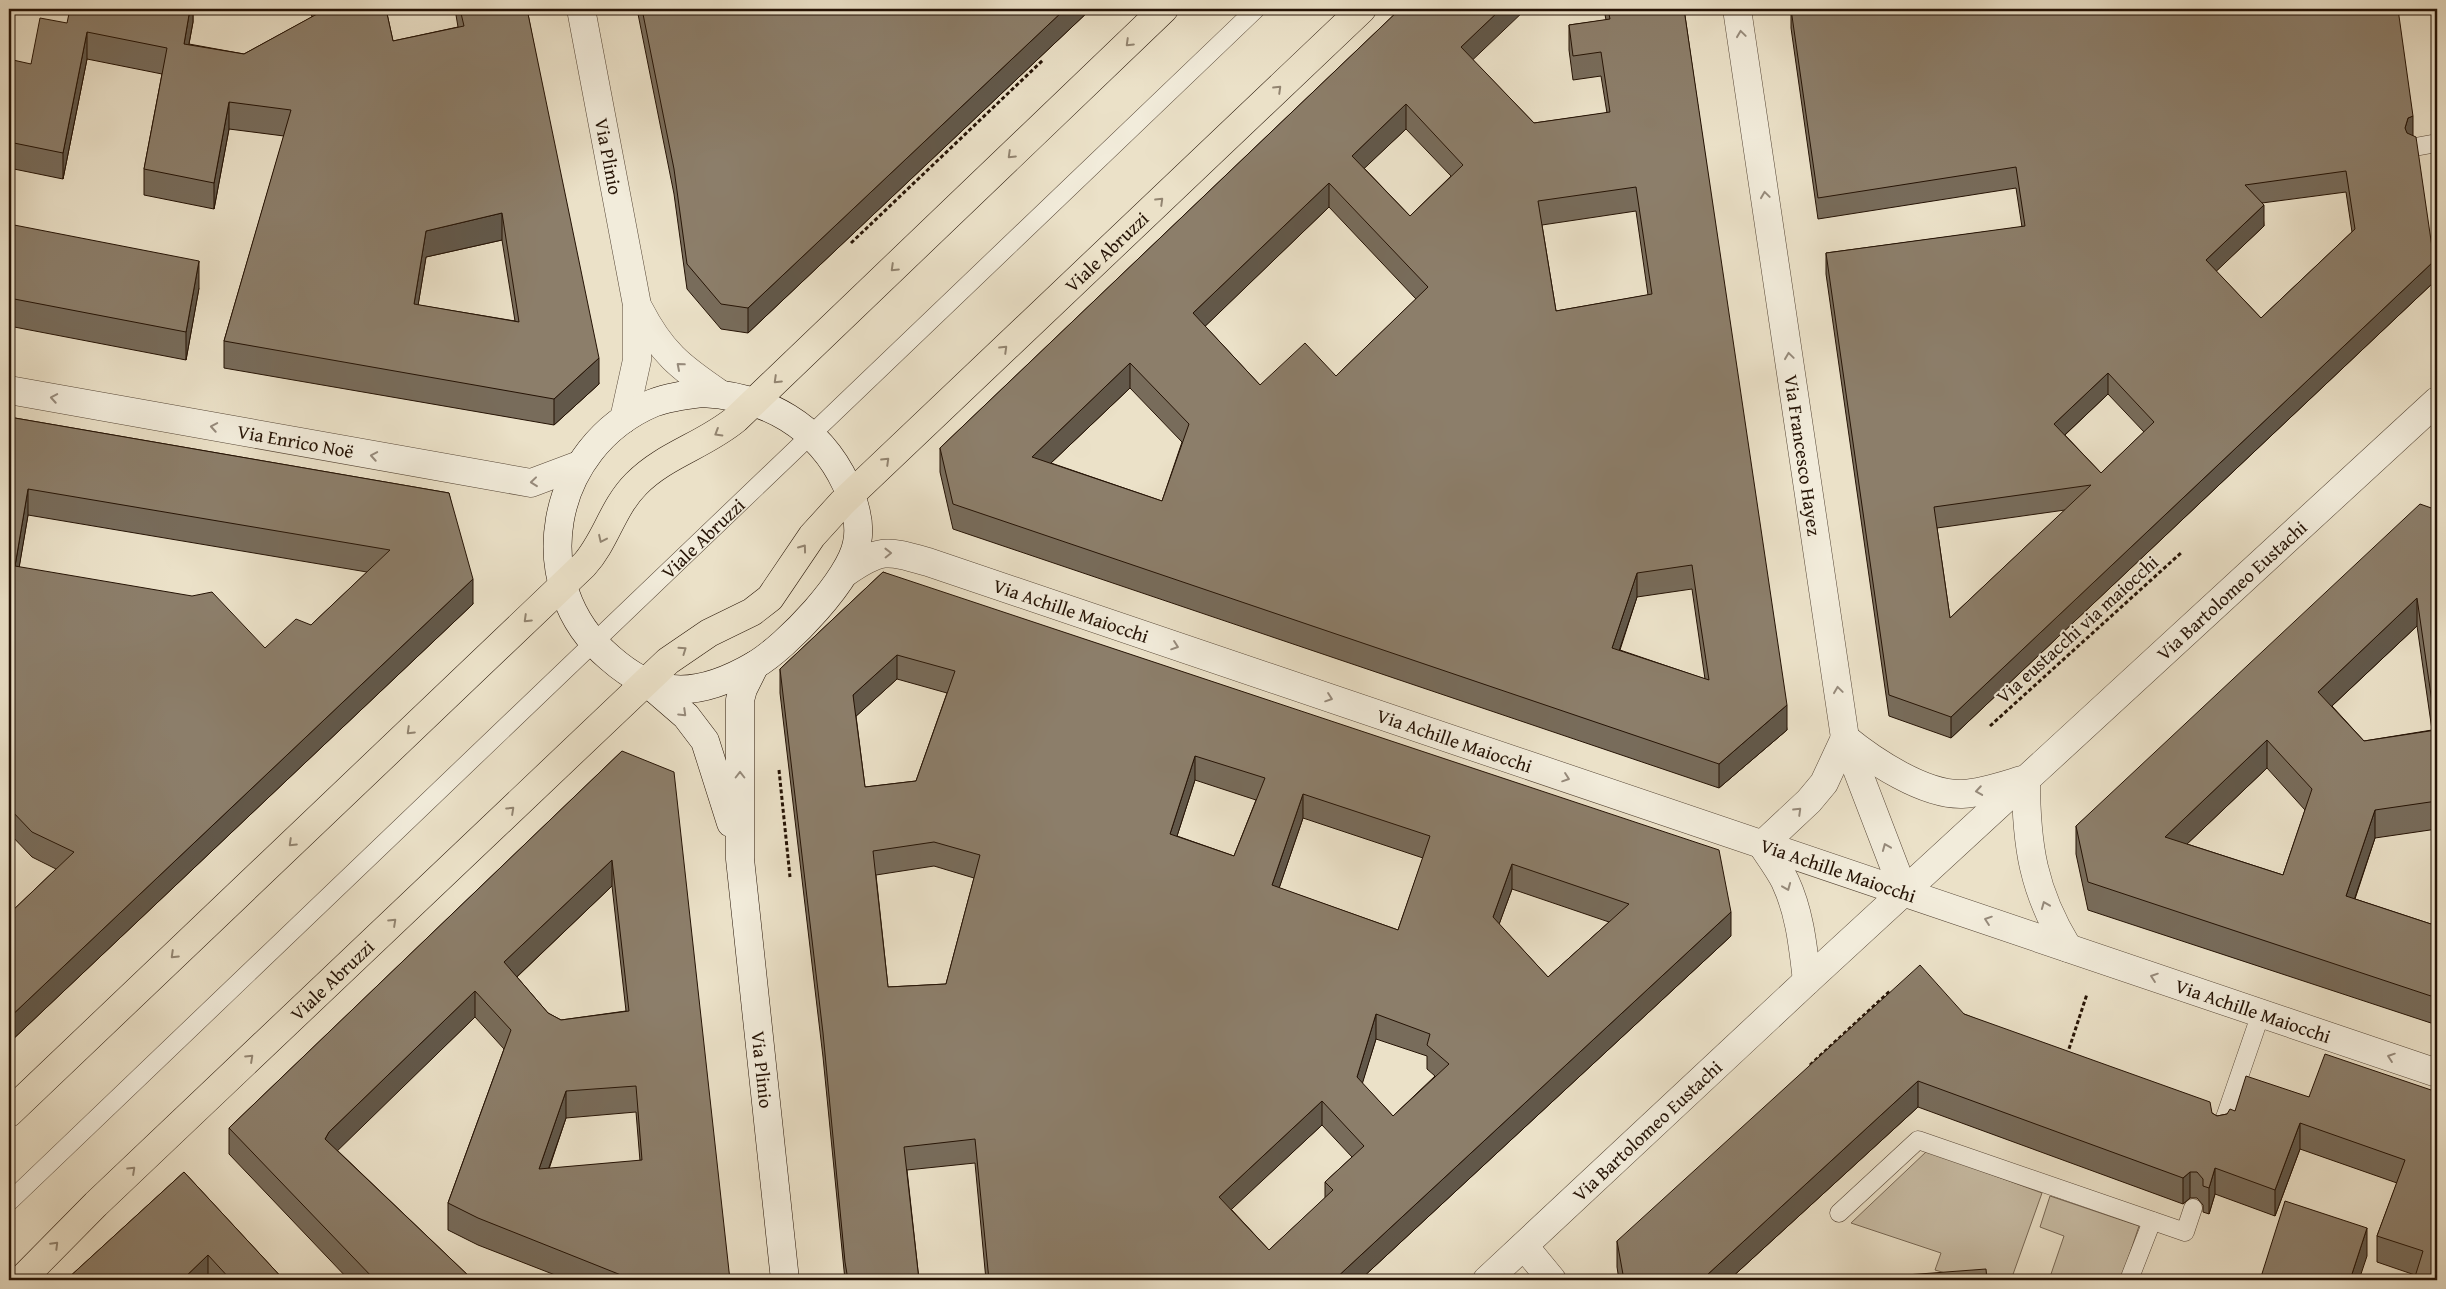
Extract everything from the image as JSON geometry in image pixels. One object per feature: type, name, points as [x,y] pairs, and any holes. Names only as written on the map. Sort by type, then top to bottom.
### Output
[{"type":"main road","points":[[9,1113],[562,585],[596,550],[613,515],[636,484],[664,460],[727,427],[755,402],[1164,9]]},
{"type":"main road","name":"Viale Abruzzi","points":[[21,1280],[96,1204],[668,661],[709,632],[752,612],[770,598],[812,536],[851,494],[1362,9]]},
{"type":"street","name":"Via Plinio","points":[[581,9],[638,305],[637,360],[624,419]]},
{"type":"street","name":"Via Francesco Hayez","points":[[1737,9],[1845,738],[1904,892]]},
{"type":"street","name":"Via Plinio","points":[[638,305],[656,339],[670,356],[689,373],[720,394]]},
{"type":"street","name":"Via Enrico Noë","points":[[9,390],[531,483],[579,466]]},
{"type":"street","points":[[720,394],[755,402],[783,413],[812,435],[834,462],[851,494],[858,532],[855,552],[845,573],[800,626],[755,665],[731,677],[688,690],[670,689],[646,682],[616,663],[594,643],[576,616],[562,585],[557,544],[560,515],[568,487],[579,466],[604,435],[624,419],[644,407],[665,399],[688,395],[720,394]]},
{"type":"street","name":"Via Bartolomeo Eustachi","points":[[1487,1280],[1807,981],[2437,401]]},
{"type":"street","name":"Via Achille Maiocchi","points":[[845,573],[876,554],[899,554],[914,558],[2437,1073]]},
{"type":"street","name":"Via Plinio","points":[[755,665],[743,688],[740,700],[740,859],[785,1280]]},
{"type":"street","name":"Via Plinio","points":[[646,682],[686,716],[706,741],[740,859]]},
{"type":"street","points":[[1807,981],[1802,936],[1795,906],[1785,880],[1762,845],[1809,801],[1824,783],[1845,738]]},
{"type":"street","name":"Via Bartolomeo Eustachi","points":[[1845,738],[1864,754],[1902,776],[1945,791],[1960,794],[1978,792],[2026,779]]},
{"type":"street","points":[[2026,779],[2026,815],[2031,860],[2042,901],[2068,948]]},
{"type":"street","points":[[1524,1246],[1552,1280]]},
{"type":"lane","name":"Viale Abruzzi","points":[[9,1202],[1256,9]]},
{"type":"lane","points":[[2415,147],[2437,143]]},
{"type":"lane","points":[[2220,1132],[2260,1013]]},
{"type":"lane","points":[[1839,1213],[1918,1140],[2185,1232],[2193,1208]]},
{"type":"lane","points":[[2129,1280],[2152,1221]]},
{"type":"path","points":[[851,243],[1043,60]]},
{"type":"path","name":"Via eustacchi via maiocchi","points":[[1990,726],[2182,552]]},
{"type":"path","points":[[779,770],[790,877]]},
{"type":"path","points":[[1804,1071],[1890,991]]},
{"type":"path","points":[[2066,1058],[2087,994]]},
{"type":"shaded area","points":[[1927,1151],[2042,1193],[2011,1280],[1969,1280],[1935,1270],[1941,1253],[1851,1223]]},
{"type":"shaded area","points":[[2050,1196],[2139,1226],[2121,1280],[2049,1280],[2064,1236],[2040,1227]]},
{"type":"building","points":[[70,9],[190,9],[184,44],[244,54],[317,14],[316,9],[386,9],[393,41],[464,26],[460,9],[527,9],[599,358],[554,399],[224,341],[291,110],[229,102],[214,183],[144,169],[167,48],[87,32],[63,153],[9,142],[9,80],[13,60],[31,64],[40,18],[67,23]],"holes":[[[502,213],[519,322],[414,304],[426,231]]]},
{"type":"building","points":[[642,9],[1065,9],[748,308],[721,304],[687,264],[674,169]]},
{"type":"building","points":[[1400,9],[1501,9],[1461,47],[1534,123],[1610,112],[1601,52],[1573,56],[1569,25],[1610,19],[1608,9],[1684,9],[1787,705],[1719,764],[953,504],[940,448]],"holes":[[[1406,104],[1463,165],[1410,216],[1352,156]],[[1329,183],[1428,287],[1336,376],[1305,343],[1260,385],[1193,313]],[[1636,187],[1652,294],[1556,311],[1538,201]],[[1130,363],[1189,424],[1162,501],[1032,457]],[[1692,565],[1709,680],[1612,648],[1637,573]]]},
{"type":"building","points":[[1791,9],[2398,9],[2413,116],[2408,118],[2405,128],[2407,133],[2416,137],[2434,261],[1951,717],[1889,695],[1826,253],[2025,226],[2016,167],[1818,198]],"holes":[[[2346,171],[2355,229],[2261,318],[2206,260],[2264,205],[2245,185]],[[2108,373],[2154,422],[2101,473],[2054,424]],[[2091,485],[1950,618],[1934,507]]]},
{"type":"building","points":[[9,224],[199,261],[186,332],[9,298]]},
{"type":"building","points":[[9,417],[449,493],[473,579],[9,1018],[9,914],[74,852],[32,832],[9,808]],"holes":[[[28,489],[390,550],[311,625],[296,619],[265,648],[212,592],[192,596],[15,566]]]},
{"type":"building","points":[[2420,504],[2437,510],[2437,801],[2375,810],[2346,896],[2437,926],[2437,998],[2088,882],[2076,826]],"holes":[[[2417,598],[2436,730],[2364,741],[2318,692]],[[2267,740],[2312,789],[2283,875],[2165,837]]]},
{"type":"building","points":[[883,572],[1719,850],[1731,912],[1334,1280],[989,1280],[975,1139],[904,1147],[919,1280],[848,1280],[823,1033],[780,669]],"holes":[[[897,655],[955,671],[916,781],[865,787],[853,695]],[[1195,756],[1265,778],[1234,856],[1170,834]],[[1303,794],[1430,836],[1398,930],[1272,885]],[[934,842],[980,855],[946,984],[888,987],[873,851]],[[1512,864],[1629,904],[1548,977],[1493,917]],[[1376,1014],[1430,1034],[1427,1045],[1449,1064],[1393,1116],[1357,1077]],[[1322,1101],[1364,1146],[1325,1182],[1333,1190],[1269,1250],[1219,1197]]]},
{"type":"building","points":[[622,751],[674,772],[730,1280],[618,1280],[631,1279],[478,1218],[448,1203],[511,1030],[475,991],[329,1132],[325,1139],[473,1280],[375,1280],[229,1128]],"holes":[[[612,860],[629,1011],[561,1020],[548,1013],[504,962]],[[636,1086],[642,1160],[539,1169],[566,1091]]]},
{"type":"building","points":[[1920,965],[1964,1014],[2210,1102],[2212,1113],[2217,1116],[2227,1114],[2230,1109],[2235,1111],[2246,1076],[2309,1097],[2325,1054],[2437,1092],[2437,1280],[2414,1280],[2423,1251],[2377,1236],[2405,1160],[2300,1123],[2275,1190],[2215,1168],[2209,1188],[2203,1186],[2203,1179],[2197,1172],[2190,1172],[2183,1178],[1918,1081],[1707,1275],[1708,1280],[1624,1280],[1617,1241]]},
{"type":"building","points":[[184,1172],[284,1280],[231,1280],[208,1255],[182,1280],[66,1280]]},
{"type":"building","points":[[2285,1201],[2367,1228],[2350,1280],[2260,1280]]},
{"type":"building","points":[[1986,1269],[1987,1280],[1906,1280],[1906,1275]]}]
